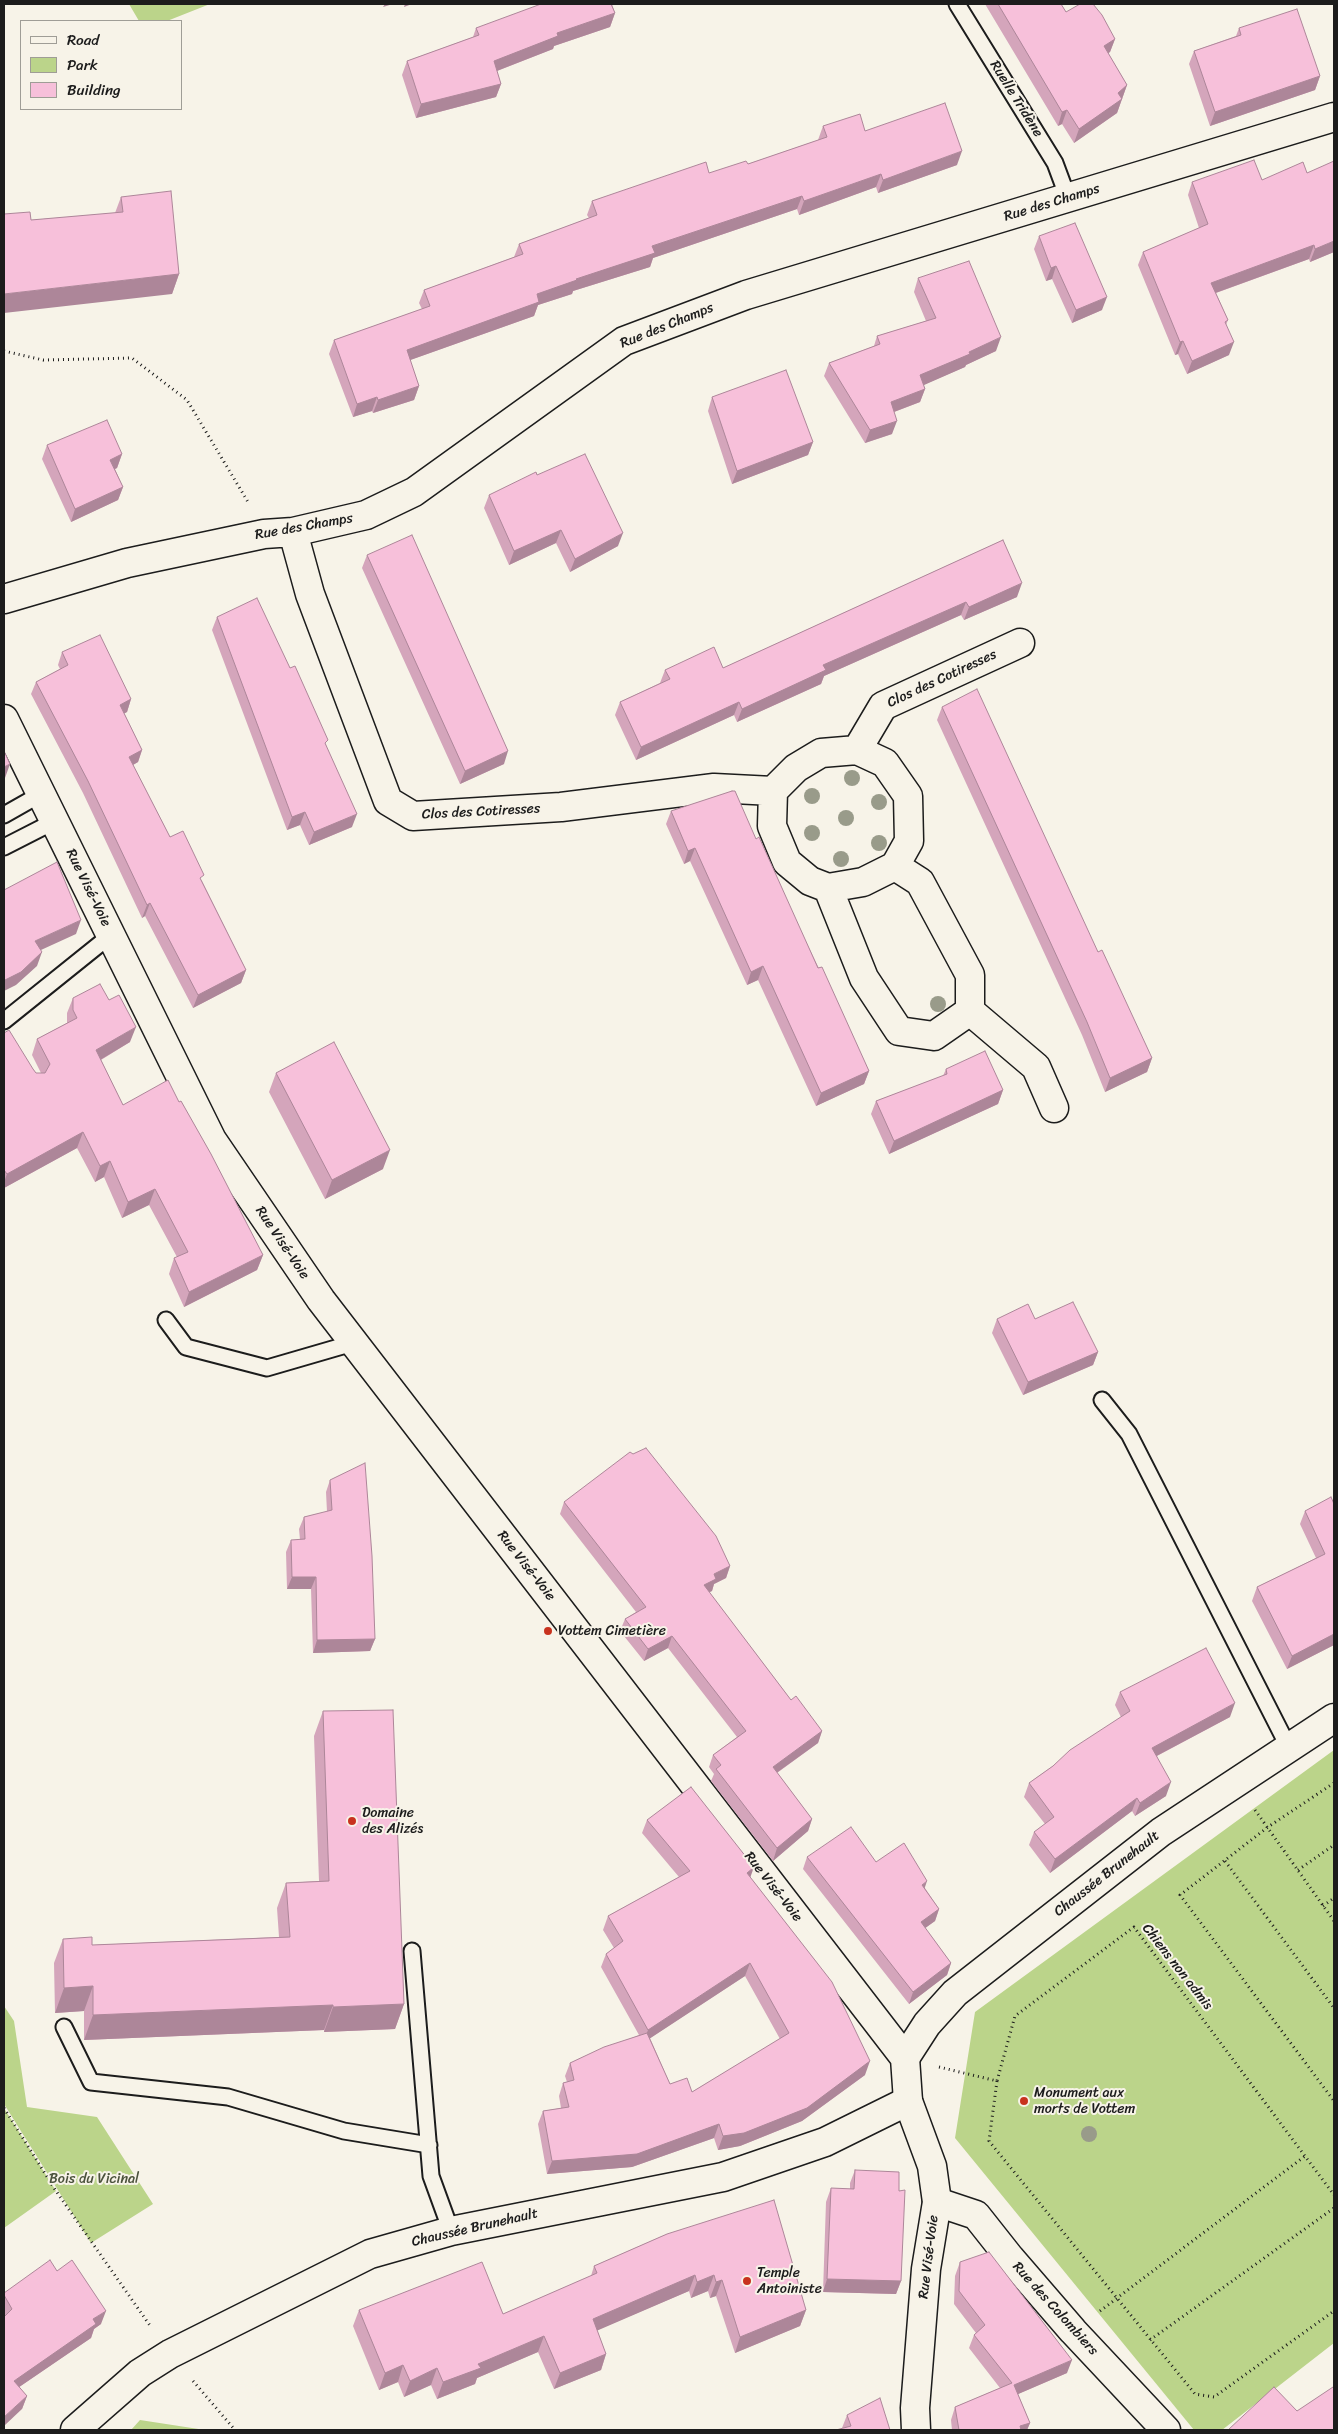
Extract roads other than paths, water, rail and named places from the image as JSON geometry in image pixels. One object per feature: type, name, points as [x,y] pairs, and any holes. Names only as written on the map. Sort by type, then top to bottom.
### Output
[{"type":"street","name":"Rue des Champs","points":[[4,599],[127,563],[264,534],[293,532],[366,515],[414,492],[624,341],[746,295],[1334,117]]},
{"type":"street","name":"Clos des Cotiresses","points":[[293,532],[310,594],[388,801],[413,816],[560,807],[714,788],[774,791]]},
{"type":"street","name":"Clos des Cotiresses","points":[[857,750],[883,706],[1020,643]]},
{"type":"street","name":"Rue Visé-Voie","points":[[4,719],[212,1140],[321,1300],[905,2058],[908,2102],[932,2166],[937,2202],[925,2279],[915,2408],[916,2430]]},
{"type":"street","points":[[857,750],[885,763],[908,796],[909,841],[895,866],[864,882],[828,888],[810,881],[787,862],[772,826],[774,791],[796,768],[821,753],[857,750]]},
{"type":"street","points":[[895,866],[920,882],[970,975],[970,1010],[1036,1067],[1054,1108]]},
{"type":"street","points":[[828,888],[864,978],[899,1031],[934,1036],[970,1010]]},
{"type":"street","name":"Chaussée Brunehault","points":[[905,2058],[927,2024],[955,1993],[1160,1832],[1334,1718]]},
{"type":"street","name":"Chaussée Brunehault","points":[[75,2430],[140,2373],[170,2354],[370,2254],[451,2231],[723,2177],[825,2142],[908,2102]]},
{"type":"street","name":"Rue des Colombiers","points":[[937,2202],[976,2215],[1010,2258],[1061,2316],[1166,2430]]},
{"type":"lane","name":"Ruelle Tridène","points":[[957,4],[1055,163],[1068,198]]},
{"type":"lane","points":[[4,815],[41,794]]},
{"type":"lane","points":[[4,847],[55,822]]},
{"type":"lane","points":[[5,1026],[111,935]]},
{"type":"lane","points":[[166,1320],[186,1347],[267,1368],[354,1343]]},
{"type":"lane","points":[[1102,1400],[1128,1434],[1289,1748]]},
{"type":"lane","points":[[412,1951],[431,2176],[451,2231]]},
{"type":"lane","points":[[64,2027],[91,2082],[228,2097],[344,2130],[429,2145]]},
{"type":"place","name":"Vottem Cimetière","points":[[548,1631]]},
{"type":"place","name":"Domaine des Alizés","points":[[352,1821]]},
{"type":"place","name":"Monument aux morts de Vottem","points":[[1024,2101]]},
{"type":"place","name":"Temple Antoiniste","points":[[747,2281]]},
{"type":"park label","name":"Bois du Vicinal","points":[[94,2179]]}]
